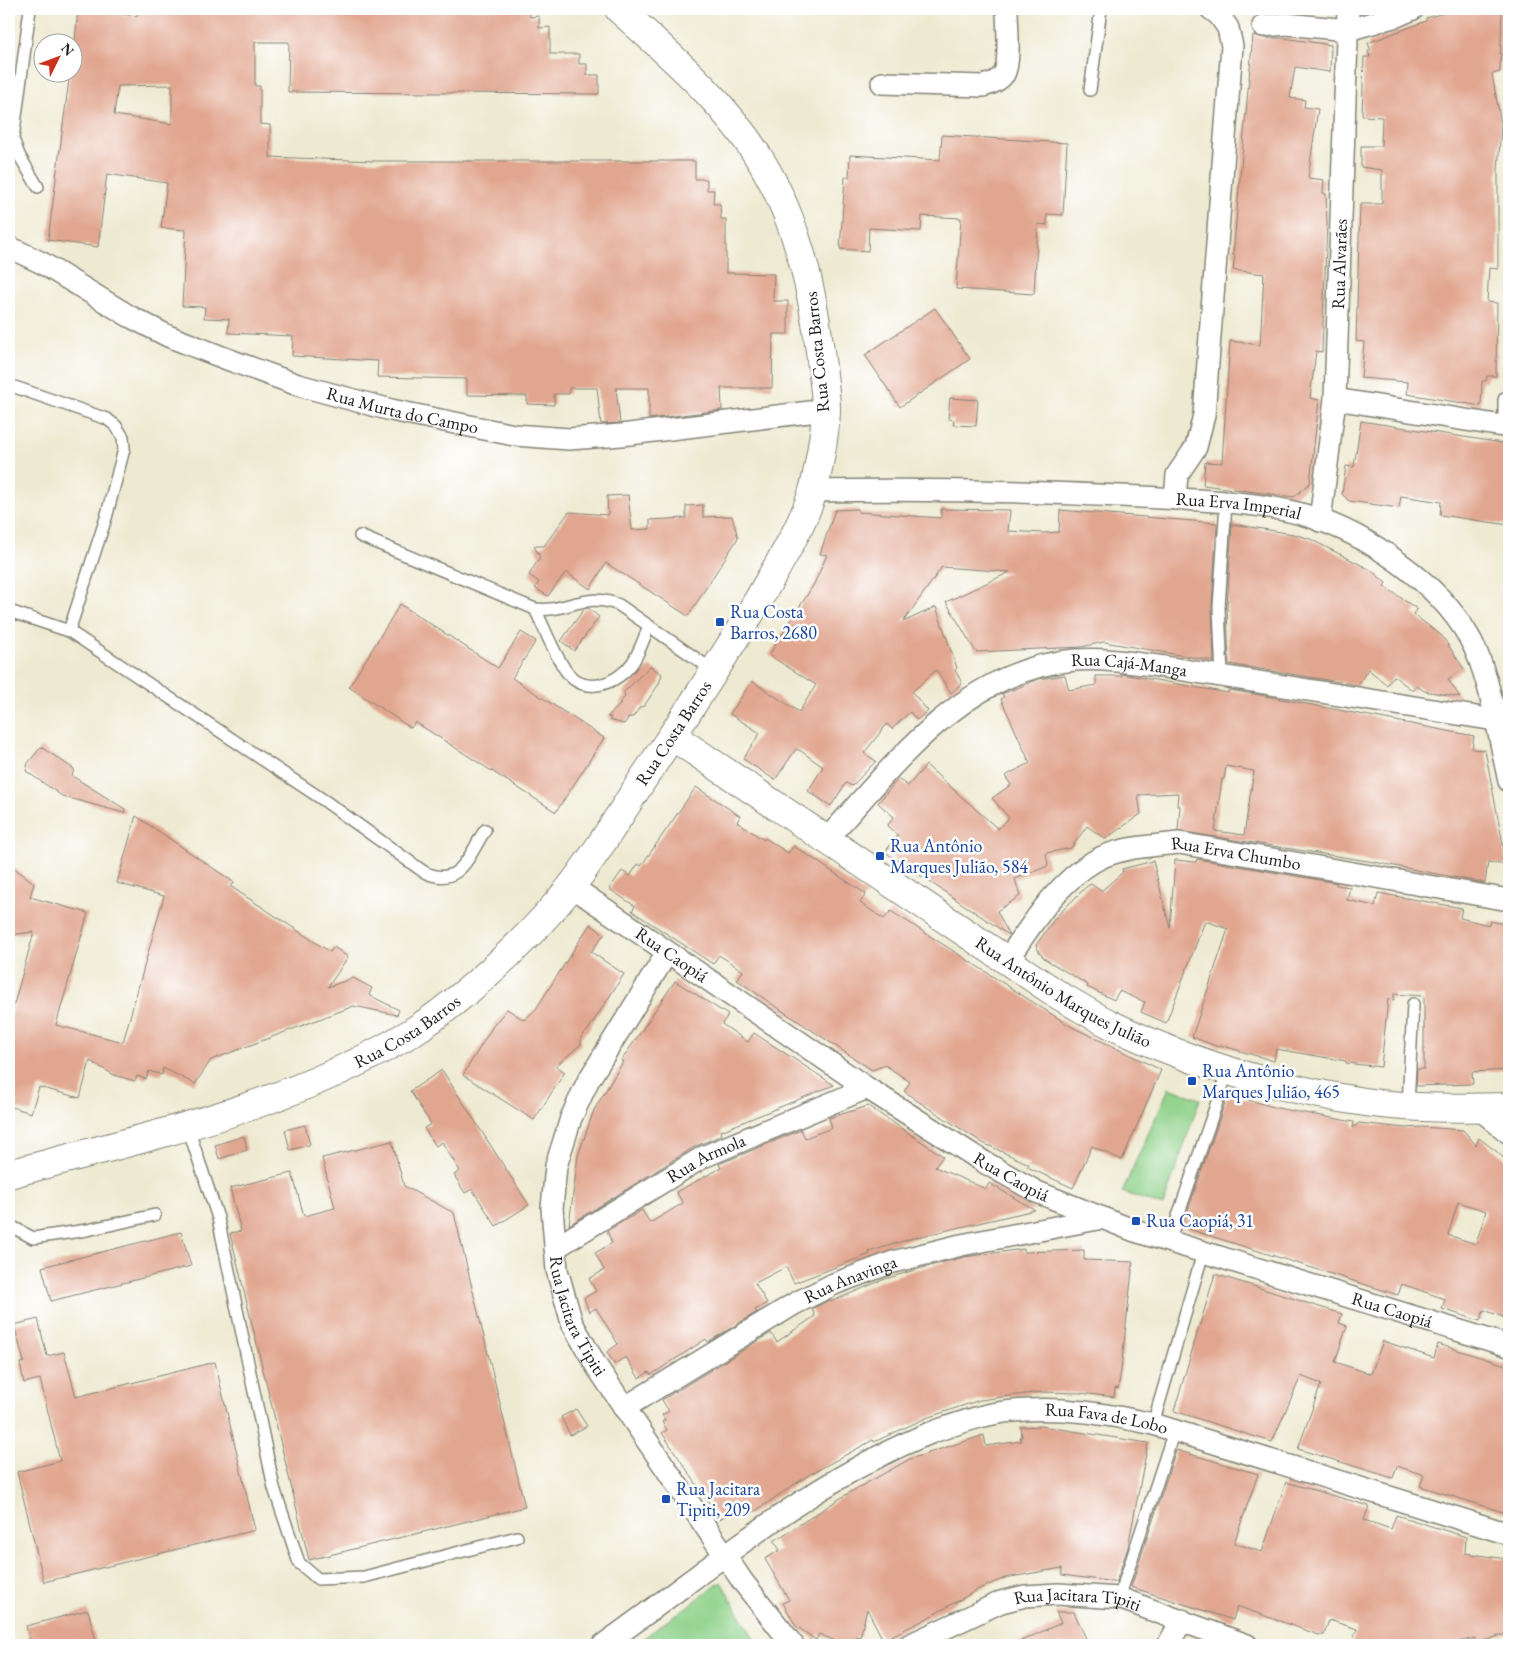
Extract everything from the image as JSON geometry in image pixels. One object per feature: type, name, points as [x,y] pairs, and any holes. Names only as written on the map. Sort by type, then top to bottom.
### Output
[{"type":"main road","name":"Rua Costa Barros","points":[[9,1174],[187,1125],[310,1084],[351,1066],[413,1031],[468,989],[515,947],[571,886],[672,736],[776,569],[812,491],[826,410],[814,307],[805,264],[784,209],[762,162],[701,84],[619,9]]},
{"type":"main road","name":"Rua Antônio Marques Julião","points":[[672,736],[1060,996],[1115,1027],[1203,1063],[1296,1089],[1366,1102],[1408,1106],[1509,1107]]},
{"type":"street","points":[[882,83],[984,86],[994,83],[1004,74],[1007,65],[1007,9]]},
{"type":"street","points":[[1175,499],[1177,475],[1196,448],[1204,415],[1229,103],[1232,46],[1228,28],[1219,15],[1211,9]]},
{"type":"street","name":"Rua Alvarães","points":[[1320,521],[1335,399],[1348,9]]},
{"type":"street","points":[[1262,26],[1286,24],[1348,30],[1397,16],[1413,9]]},
{"type":"street","name":"Rua Murta do Campo","points":[[9,247],[42,263],[129,316],[168,336],[227,359],[317,390],[391,410],[495,431],[569,439],[756,420],[826,410]]},
{"type":"street","points":[[1335,399],[1509,427],[1509,400]]},
{"type":"street","name":"Rua Erva Imperial","points":[[812,491],[985,491],[1175,499],[1278,510],[1320,521],[1346,531],[1408,568],[1447,605],[1473,646],[1484,671],[1509,781]]},
{"type":"street","name":"Rua Cajá-Manga","points":[[826,840],[933,724],[978,692],[1026,670],[1073,660],[1113,660],[1495,720]]},
{"type":"street","name":"Rua Erva Chumbo","points":[[1007,960],[1045,907],[1071,878],[1094,861],[1134,848],[1180,844],[1416,889],[1509,900]]},
{"type":"street","name":"Rua Caopiá","points":[[571,886],[867,1088],[984,1162],[1037,1192],[1169,1242],[1509,1346]]},
{"type":"street","name":"Rua Jacitara Tipiti","points":[[668,953],[588,1081],[571,1118],[556,1166],[552,1208],[557,1270],[572,1323],[624,1408],[724,1556],[793,1645]]},
{"type":"street","name":"Rua Armola","points":[[555,1248],[703,1157],[867,1088]]},
{"type":"street","points":[[1478,1108],[1509,1133]]},
{"type":"street","name":"Rua Anavinga","points":[[624,1408],[794,1304],[834,1284],[893,1262],[961,1245],[1103,1218]]},
{"type":"street","name":"Rua Fava de Lobo","points":[[603,1645],[724,1556],[855,1468],[908,1442],[962,1422],[1013,1411],[1061,1410],[1104,1413],[1153,1424],[1509,1534]]},
{"type":"street","name":"Rua Jacitara Tipiti","points":[[909,1645],[1002,1602],[1025,1596],[1058,1594],[1119,1598],[1247,1645]]},
{"type":"street","points":[[1168,1645],[1182,1620]]},
{"type":"lane","points":[[30,9],[13,100],[13,139],[19,155],[38,187]]},
{"type":"lane","points":[[1090,90],[1101,9]]},
{"type":"lane","points":[[9,385],[107,419],[116,426],[123,437],[124,450],[108,510],[69,631]]},
{"type":"lane","points":[[1222,677],[1220,607],[1226,503]]},
{"type":"lane","points":[[360,536],[535,608],[546,610],[590,600],[604,599],[618,605],[714,671]]},
{"type":"lane","points":[[535,608],[567,672],[582,684],[597,687],[616,679],[633,662],[649,626]]},
{"type":"lane","points":[[9,611],[69,631],[325,801],[424,872],[436,878],[449,878],[460,870],[485,830]]},
{"type":"lane","points":[[1408,1106],[1413,1004]]},
{"type":"lane","points":[[1169,1242],[1228,1070]]},
{"type":"lane","points":[[187,1125],[218,1218],[274,1488],[299,1562],[318,1580],[364,1577],[517,1537]]},
{"type":"lane","points":[[9,1225],[33,1238],[87,1230],[155,1215]]},
{"type":"lane","points":[[1153,1424],[1203,1253]]},
{"type":"lane","points":[[1119,1598],[1174,1431]]},
{"type":"green space","points":[[1169,1088],[1200,1099],[1163,1206],[1122,1192]]},
{"type":"green space","points":[[721,1582],[758,1645],[634,1645]]},
{"type":"building","points":[[78,9],[137,16],[138,12],[188,12],[188,9],[530,9],[530,17],[539,16],[539,28],[550,27],[550,54],[579,54],[579,64],[587,64],[587,75],[599,75],[599,94],[288,92],[289,42],[255,42],[255,86],[260,86],[260,124],[270,125],[270,157],[374,161],[695,161],[695,179],[707,179],[707,190],[714,190],[713,204],[720,204],[721,219],[726,219],[726,273],[774,274],[773,301],[788,301],[788,334],[773,334],[772,388],[721,388],[722,410],[649,419],[649,388],[616,388],[620,423],[601,424],[597,388],[569,388],[569,394],[554,394],[554,405],[527,404],[527,396],[467,395],[467,379],[377,377],[378,361],[292,356],[293,336],[228,333],[229,319],[204,318],[205,307],[182,306],[186,230],[161,228],[167,183],[107,174],[98,247],[48,240],[69,82],[82,82],[82,32],[76,32]],"holes":[[[172,85],[172,124],[114,115],[118,86]]]},
{"type":"building","points":[[1458,9],[1458,13],[1502,9],[1500,72],[1492,74],[1501,124],[1498,171],[1498,269],[1489,268],[1487,302],[1497,303],[1496,376],[1487,376],[1486,381],[1482,381],[1481,406],[1407,394],[1408,382],[1361,378],[1364,342],[1356,341],[1360,204],[1382,204],[1382,170],[1361,167],[1361,146],[1381,146],[1382,117],[1362,116],[1364,57],[1370,57],[1368,51],[1371,51],[1368,43],[1426,21],[1426,18]]},
{"type":"building","points":[[1253,35],[1264,38],[1284,38],[1331,45],[1330,72],[1295,67],[1290,98],[1305,100],[1304,107],[1318,109],[1308,178],[1324,180],[1323,193],[1326,194],[1327,222],[1322,352],[1316,351],[1310,398],[1319,400],[1310,483],[1294,497],[1203,485],[1205,462],[1222,463],[1230,341],[1260,345],[1264,274],[1233,270]]},
{"type":"building","points":[[942,135],[1067,143],[1063,215],[1047,214],[1047,225],[1038,224],[1034,294],[956,289],[961,218],[922,216],[921,231],[869,228],[868,251],[840,249],[845,177],[849,177],[850,155],[940,160]]},
{"type":"building","points":[[935,308],[970,359],[900,407],[865,355]]},
{"type":"building","points":[[950,398],[978,400],[976,426],[953,425],[954,420],[948,419]]},
{"type":"building","points":[[1361,421],[1509,444],[1509,525],[1440,515],[1441,502],[1401,496],[1399,508],[1349,501],[1342,494],[1346,466],[1354,467]]},
{"type":"building","points":[[628,495],[632,530],[650,529],[650,520],[686,518],[686,506],[703,505],[703,517],[732,516],[738,538],[688,616],[606,563],[590,589],[566,572],[548,596],[535,588],[539,582],[529,575],[540,557],[534,546],[544,546],[569,512],[608,515],[607,496]]},
{"type":"building","points":[[858,509],[858,512],[941,518],[941,509],[1010,510],[1008,531],[1043,533],[1059,532],[1060,510],[1217,523],[1212,606],[1214,661],[1104,642],[1081,647],[976,652],[946,602],[1010,572],[942,567],[903,622],[936,607],[957,668],[955,670],[962,683],[951,693],[936,670],[912,692],[928,711],[917,720],[910,712],[892,729],[887,724],[864,753],[876,761],[852,786],[846,783],[831,806],[808,791],[823,767],[801,751],[796,749],[775,780],[743,759],[760,733],[730,714],[752,681],[799,712],[816,685],[769,655],[814,584],[827,555],[820,554],[835,510]]},
{"type":"building","points":[[1232,524],[1293,534],[1310,539],[1371,570],[1386,583],[1384,586],[1417,609],[1413,614],[1442,636],[1464,669],[1448,679],[1460,697],[1424,691],[1416,685],[1413,691],[1394,676],[1387,685],[1368,669],[1358,685],[1229,664],[1227,607]]},
{"type":"building","points":[[400,604],[498,668],[521,632],[536,641],[512,678],[604,738],[556,812],[415,722],[411,728],[349,687]]},
{"type":"building","points":[[588,608],[599,617],[574,651],[561,641],[584,609]]},
{"type":"building","points":[[650,666],[662,674],[659,684],[644,706],[640,707],[633,717],[629,717],[624,724],[609,720],[611,717],[607,717],[620,705],[620,702],[625,697],[624,692]]},
{"type":"building","points":[[1122,674],[1228,693],[1228,690],[1260,695],[1474,736],[1472,749],[1485,750],[1507,865],[1488,862],[1485,883],[1374,862],[1178,831],[1180,806],[1177,806],[1178,793],[1138,795],[1141,814],[1105,839],[1087,826],[1071,848],[1046,853],[1048,866],[1015,879],[1020,896],[997,911],[1009,935],[885,852],[898,835],[887,826],[894,817],[878,803],[898,779],[908,786],[926,765],[998,829],[1009,818],[992,798],[1011,785],[1005,776],[1030,763],[1001,699],[1004,697],[1002,694],[1039,679],[1065,675],[1069,690],[1096,685],[1096,676],[1122,676]],"holes":[[[1226,766],[1254,771],[1244,835],[1215,831],[1222,779],[1224,779]]]},
{"type":"building","points":[[41,747],[74,769],[72,776],[125,809],[124,813],[62,796],[26,771],[28,763]]},
{"type":"building","points":[[696,787],[740,816],[737,822],[764,840],[765,838],[788,853],[794,846],[866,894],[860,903],[884,919],[891,911],[1070,1026],[1161,1070],[1122,1160],[1092,1146],[1073,1188],[1027,1167],[1029,1164],[983,1143],[916,1100],[904,1091],[910,1082],[885,1065],[872,1070],[737,980],[743,971],[719,955],[713,964],[632,911],[635,906],[609,889],[622,871],[630,876],[638,864],[641,866]]},
{"type":"building","points":[[136,816],[235,883],[230,886],[330,952],[334,947],[348,957],[328,987],[353,978],[372,988],[369,995],[399,1010],[397,1015],[354,1006],[211,1060],[195,1084],[163,1068],[162,1075],[149,1071],[146,1079],[137,1076],[135,1081],[114,1075],[90,1061],[80,1098],[39,1087],[31,1113],[9,1106],[9,1022],[34,932],[9,935],[9,864],[34,883],[30,897],[88,913],[56,1025],[123,1042],[164,896],[117,883]]},
{"type":"building","points":[[1197,859],[1337,883],[1336,885],[1350,887],[1347,900],[1375,906],[1378,893],[1462,908],[1460,918],[1489,925],[1490,921],[1509,925],[1509,1070],[1472,1072],[1473,1084],[1416,1086],[1417,1069],[1424,1069],[1424,996],[1394,994],[1394,1000],[1388,999],[1381,1067],[1346,1063],[1346,1061],[1276,1049],[1274,1061],[1220,1045],[1219,1047],[1192,1037],[1228,929],[1205,921],[1166,1023],[1141,1012],[1145,1002],[1119,991],[1114,1000],[1087,987],[1088,985],[1045,959],[1039,952],[1036,945],[1055,918],[1086,887],[1091,884],[1101,891],[1123,872],[1122,869],[1153,861],[1170,928],[1175,860],[1196,862]]},
{"type":"building","points":[[590,924],[604,934],[591,952],[624,974],[588,1030],[581,1037],[581,1044],[556,1066],[565,1072],[534,1120],[463,1075],[493,1026],[507,1009],[524,1020],[536,1009]]},
{"type":"building","points":[[675,981],[728,1015],[722,1024],[748,1042],[754,1033],[834,1085],[721,1131],[722,1135],[696,1146],[569,1225],[578,1156],[594,1110],[623,1062],[621,1061]]},
{"type":"building","points":[[442,1070],[529,1205],[496,1226],[472,1189],[465,1193],[454,1175],[460,1171],[442,1142],[436,1146],[424,1128],[431,1124],[410,1091]]},
{"type":"building","points":[[1228,1094],[1277,1108],[1354,1122],[1353,1128],[1359,1123],[1405,1128],[1422,1127],[1463,1130],[1476,1145],[1479,1138],[1509,1163],[1509,1319],[1484,1310],[1480,1321],[1442,1309],[1445,1299],[1402,1284],[1398,1295],[1182,1227]],"holes":[[[1458,1202],[1486,1211],[1476,1244],[1448,1235]]]},
{"type":"building","points":[[868,1106],[943,1156],[935,1167],[986,1189],[989,1183],[1035,1210],[913,1238],[869,1252],[870,1254],[794,1283],[786,1267],[755,1283],[767,1303],[755,1310],[757,1312],[708,1342],[706,1339],[651,1375],[649,1372],[639,1378],[626,1357],[614,1364],[607,1352],[618,1344],[596,1308],[589,1312],[584,1298],[596,1291],[589,1279],[604,1270],[595,1253],[612,1243],[607,1231],[642,1210],[650,1223],[683,1203],[676,1192],[721,1168],[719,1164],[801,1130],[805,1138],[832,1128],[829,1118]]},
{"type":"building","points":[[305,1125],[310,1145],[290,1150],[285,1130]]},
{"type":"building","points":[[244,1136],[247,1150],[219,1159],[215,1145]]},
{"type":"building","points":[[392,1141],[404,1186],[454,1213],[525,1507],[309,1560],[230,1233],[241,1231],[230,1188],[292,1173],[304,1216],[335,1208],[322,1158]]},
{"type":"building","points":[[181,1232],[191,1266],[51,1301],[42,1267]]},
{"type":"building","points":[[1024,1249],[1024,1252],[1084,1250],[1084,1260],[1133,1262],[1121,1370],[1118,1389],[1115,1388],[1114,1397],[1080,1393],[1040,1392],[980,1400],[926,1418],[874,1442],[873,1440],[807,1476],[748,1516],[741,1506],[720,1519],[662,1433],[667,1430],[662,1422],[665,1420],[662,1415],[669,1411],[662,1400],[771,1333],[777,1342],[815,1316],[812,1309],[829,1300],[830,1302],[885,1279],[964,1257]]},
{"type":"building","points":[[1215,1274],[1342,1314],[1339,1323],[1347,1326],[1335,1362],[1371,1374],[1383,1341],[1434,1358],[1438,1344],[1509,1366],[1509,1514],[1420,1486],[1424,1475],[1397,1466],[1393,1478],[1298,1449],[1321,1384],[1301,1376],[1272,1442],[1174,1411]]},
{"type":"building","points":[[38,1319],[47,1356],[64,1352],[76,1397],[215,1362],[255,1530],[44,1582],[17,1472],[60,1461],[40,1379],[24,1383],[20,1363],[24,1362],[14,1325]]},
{"type":"building","points":[[576,1409],[587,1426],[570,1435],[561,1417]]},
{"type":"building","points":[[1041,1426],[1148,1443],[1128,1547],[1116,1582],[1062,1575],[1062,1568],[1005,1578],[979,1589],[922,1621],[883,1640],[867,1609],[860,1637],[856,1636],[854,1645],[845,1645],[819,1634],[816,1640],[796,1626],[783,1603],[789,1600],[765,1559],[780,1550],[774,1541],[847,1494],[910,1459],[984,1435],[986,1446],[1021,1441],[1021,1427]]},
{"type":"building","points":[[1176,1450],[1258,1474],[1234,1543],[1262,1552],[1286,1482],[1369,1506],[1364,1520],[1391,1529],[1396,1515],[1466,1537],[1465,1553],[1507,1559],[1509,1562],[1509,1633],[1474,1644],[1475,1638],[1445,1645],[1351,1645],[1357,1629],[1329,1620],[1324,1635],[1319,1635],[1237,1606],[1233,1620],[1131,1587]]},
{"type":"building","points":[[88,1610],[97,1645],[31,1645],[26,1626]]},
{"type":"building","points":[[1056,1612],[1074,1612],[1089,1645],[1012,1645],[1061,1623]]},
{"type":"place","name":"Rua Costa Barros, 2680","points":[[720,622]]},
{"type":"place","name":"Rua Antônio Marques Julião, 584","points":[[880,856]]},
{"type":"place","name":"Rua Antônio Marques Julião, 465","points":[[1192,1081]]},
{"type":"place","name":"Rua Caopiá, 31","points":[[1136,1221]]},
{"type":"place","name":"Rua Jacitara Tipiti, 209","points":[[666,1499]]}]
